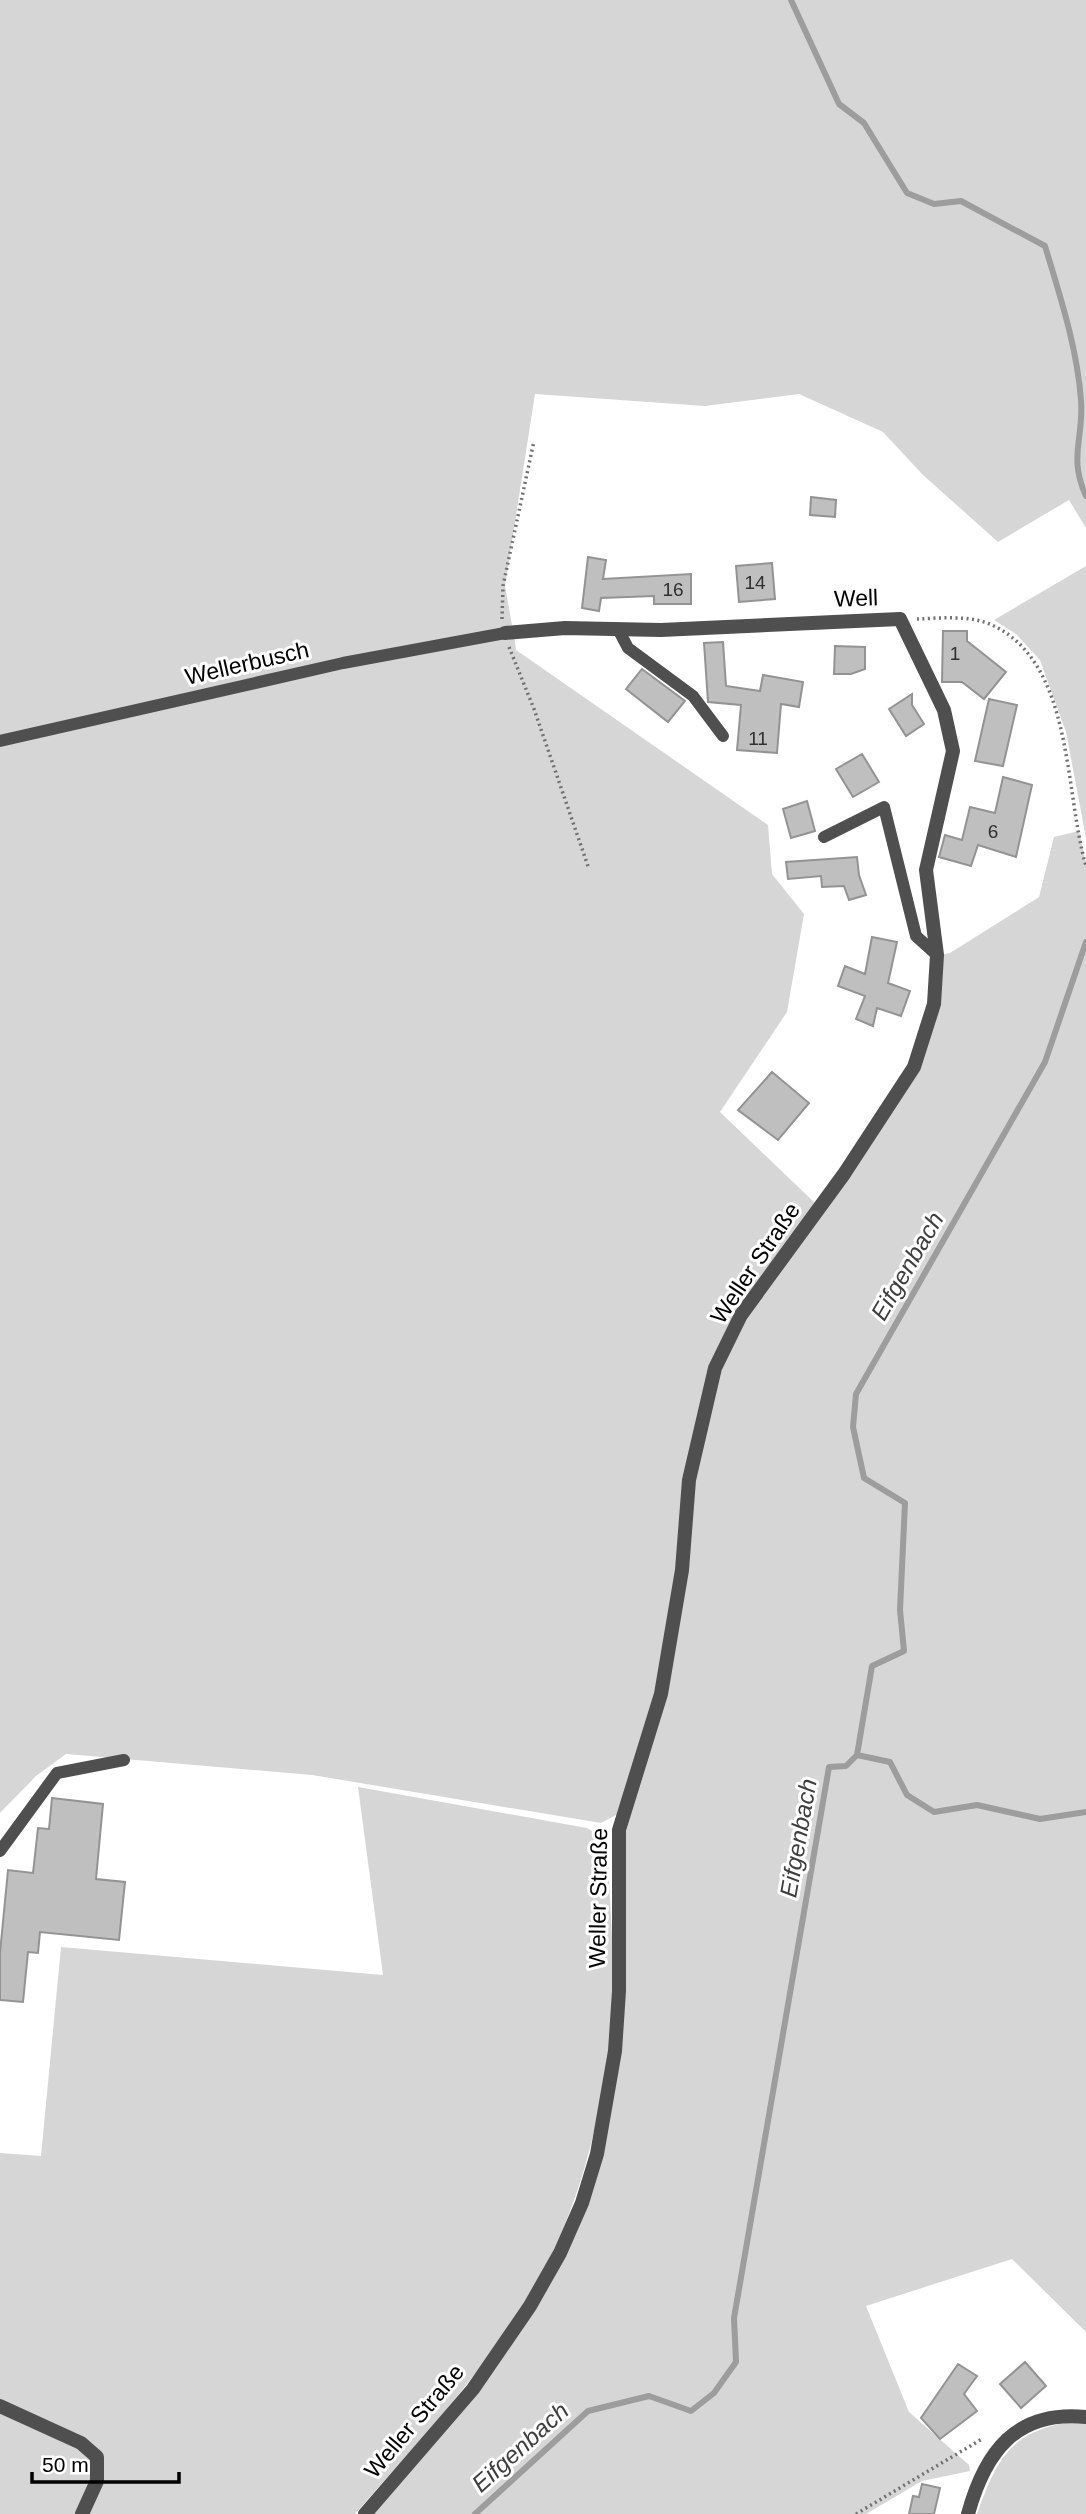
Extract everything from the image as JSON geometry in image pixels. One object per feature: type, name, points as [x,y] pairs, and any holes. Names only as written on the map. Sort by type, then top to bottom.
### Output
[{"type":"street","name":"Well","points":[[505,633],[565,628],[618,629],[900,619],[944,710],[953,751],[926,870],[937,955],[934,1004],[914,1067],[844,1174]]},
{"type":"street","name":"Weller Straße","points":[[365,2514],[473,2389],[530,2306],[560,2253],[582,2203],[597,2154],[615,2051],[619,1991],[619,1829],[661,1694],[682,1570],[689,1480],[698,1431],[715,1368],[741,1315],[844,1174]]},
{"type":"street","points":[[0,2406],[81,2443],[97,2458],[97,2482],[82,2514]]},
{"type":"street","points":[[968,2514],[981,2471],[1013,2435],[1052,2417],[1086,2417]]},
{"type":"lane","points":[[618,629],[628,648],[693,696],[723,736]]},
{"type":"lane","name":"Wellerbusch","points":[[0,741],[343,663],[505,633]]},
{"type":"lane","points":[[824,837],[884,807],[916,936],[937,955]]},
{"type":"lane","points":[[0,1851],[57,1773],[124,1760]]},
{"type":"path","points":[[534,441],[503,586],[505,633],[589,869]]},
{"type":"path","points":[[900,619],[961,618],[990,624],[1016,639],[1038,665],[1051,696],[1061,734],[1086,866]]},
{"type":"path","points":[[856,2514],[982,2439]]},
{"type":"shaded area","points":[[0,0],[1086,0],[1086,528],[1069,500],[998,542],[922,474],[883,432],[799,394],[705,406],[535,394],[505,586],[512,625],[0,736]]},
{"type":"shaded area","points":[[1086,566],[1086,838],[1066,732],[1040,660],[1016,634],[994,620]]},
{"type":"shaded area","points":[[514,635],[516,650],[768,825],[772,874],[804,914],[787,1012],[720,1112],[816,1204],[712,1366],[657,1693],[618,1814],[601,1823],[312,1775],[66,1754],[36,1776],[0,1813],[0,745],[345,667]]},
{"type":"shaded area","points":[[1079,831],[1086,863],[1086,2332],[1012,2259],[866,2306],[909,2412],[969,2465],[970,2471],[922,2481],[866,2514],[370,2514],[475,2393],[584,2208],[623,1991],[626,1832],[664,1693],[692,1479],[717,1368],[745,1314],[917,1068],[940,955],[950,953],[1039,897],[1054,837]]},
{"type":"shaded area","points":[[358,1787],[587,1828],[603,1837],[608,1852],[612,1928],[612,2029],[595,2128],[574,2201],[555,2247],[514,2320],[438,2420],[355,2514],[85,2514],[100,2457],[0,2404],[0,2153],[41,2156],[61,1947],[383,1975]]},
{"type":"shaded area","points":[[0,2410],[80,2447],[94,2459],[94,2480],[78,2514],[0,2514]]},
{"type":"shaded area","points":[[1078,2421],[1086,2422],[1086,2514],[977,2514],[992,2476],[1011,2449],[1037,2431]]},
{"type":"building","points":[[811,497],[836,500],[835,517],[810,515]]},
{"type":"building","points":[[588,557],[606,560],[603,579],[691,574],[691,604],[654,604],[654,596],[601,598],[599,611],[582,608]]},
{"type":"building","points":[[772,563],[775,599],[739,602],[736,566]]},
{"type":"building","points":[[943,631],[967,631],[967,641],[1006,672],[984,699],[962,682],[942,682]]},
{"type":"building","points":[[723,642],[726,686],[760,691],[763,675],[803,682],[799,707],[781,704],[777,753],[737,750],[741,705],[708,702],[704,643]]},
{"type":"building","points":[[835,646],[865,647],[865,669],[851,674],[834,674]]},
{"type":"building","points":[[642,669],[685,701],[668,722],[626,689]]},
{"type":"building","points":[[912,694],[912,705],[924,724],[906,736],[889,709]]},
{"type":"building","points":[[989,699],[1017,705],[1003,766],[975,761]]},
{"type":"building","points":[[862,754],[879,782],[853,797],[836,769]]},
{"type":"building","points":[[1003,777],[1032,785],[1016,857],[978,845],[971,866],[939,857],[945,835],[962,840],[970,807],[995,813]]},
{"type":"building","points":[[807,801],[815,831],[791,838],[783,809]]},
{"type":"building","points":[[857,857],[859,875],[866,895],[849,900],[844,886],[822,887],[821,876],[788,879],[786,862]]},
{"type":"building","points":[[872,937],[897,942],[888,983],[910,991],[901,1016],[877,1008],[873,1026],[856,1019],[865,996],[838,986],[845,966],[865,974]]},
{"type":"building","points":[[772,1072],[809,1103],[778,1140],[738,1110]]},
{"type":"building","points":[[52,1798],[103,1804],[96,1879],[125,1882],[119,1940],[40,1932],[38,1953],[28,1952],[23,2002],[0,2000],[0,1953],[8,1870],[33,1873],[38,1828],[49,1829]]},
{"type":"building","points":[[1025,2362],[1046,2386],[1021,2408],[1000,2384]]},
{"type":"building","points":[[958,2364],[977,2376],[964,2394],[977,2411],[940,2439],[921,2418]]},
{"type":"building","points":[[922,2484],[940,2488],[934,2514],[909,2514],[913,2496],[919,2497]]},
{"type":"waterway","name":"Eifgenbach","points":[[791,0],[839,104],[864,123],[907,193],[934,204],[961,201],[1045,246],[1076,361],[1081,400],[1077,459],[1086,496]]},
{"type":"waterway","name":"Eifgenbach","points":[[475,2514],[588,2411],[649,2396],[691,2411],[714,2393],[736,2362],[734,2318],[829,1767],[846,1766],[857,1755],[872,1666],[904,1651],[900,1610],[905,1503],[864,1478],[853,1427],[856,1394],[1045,1062],[1086,942]]},
{"type":"waterway","points":[[857,1755],[890,1762],[907,1795],[934,1812],[977,1805],[1040,1819],[1086,1812]]}]
